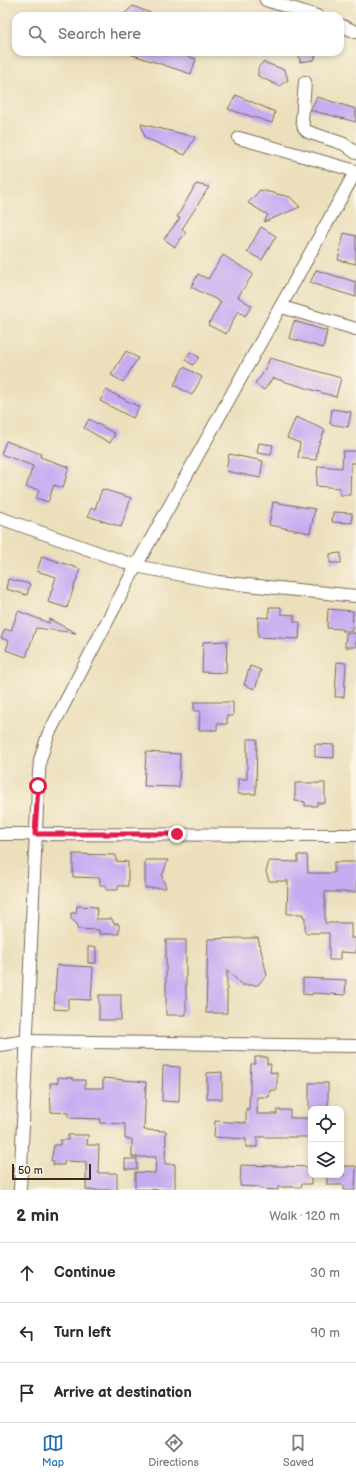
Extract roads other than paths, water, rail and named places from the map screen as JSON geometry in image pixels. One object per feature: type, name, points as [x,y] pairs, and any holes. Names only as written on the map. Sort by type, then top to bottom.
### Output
[{"type":"street","points":[[266,0],[304,12]]},
{"type":"street","points":[[344,27],[356,32]]},
{"type":"street","points":[[305,82],[302,120],[304,128],[308,132],[344,144],[356,153]]},
{"type":"street","points":[[20,1190],[35,834],[40,760],[48,735],[136,566],[282,307],[356,171],[239,138]]},
{"type":"street","points":[[282,307],[356,329]]},
{"type":"street","points":[[0,518],[136,566],[218,582],[356,596]]},
{"type":"street","points":[[0,834],[356,835]]},
{"type":"street","points":[[0,1045],[26,1041],[356,1046]]}]
